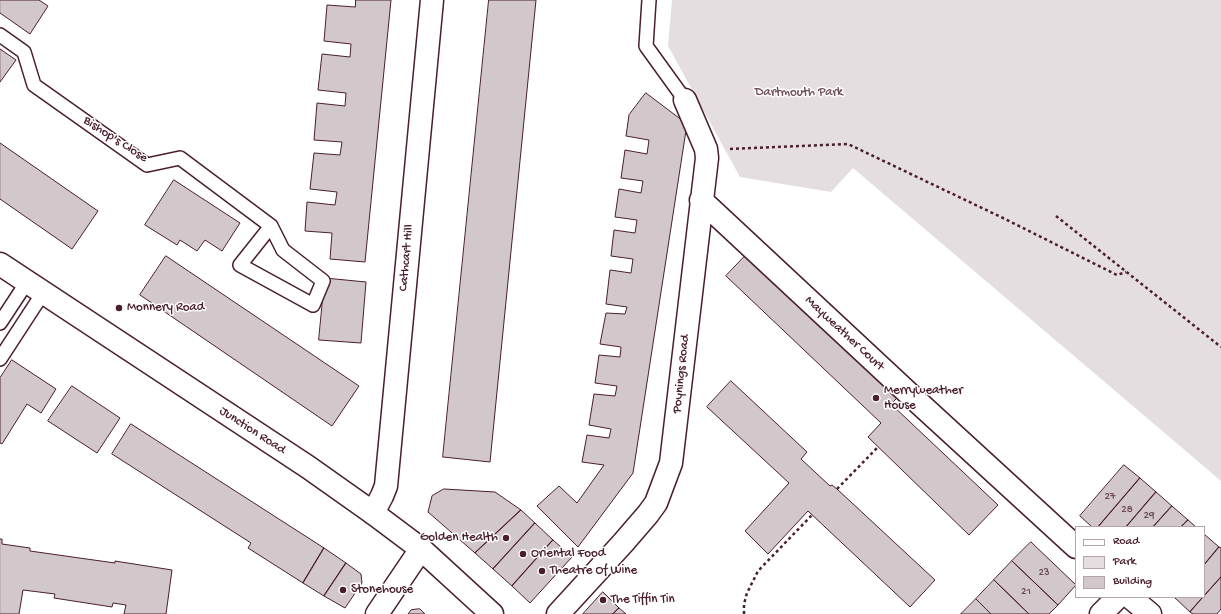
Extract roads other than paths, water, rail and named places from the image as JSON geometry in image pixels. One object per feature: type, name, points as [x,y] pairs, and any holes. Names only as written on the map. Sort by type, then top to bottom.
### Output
[{"type":"street","name":"Cathcart Hill","points":[[373,513],[386,486],[432,0]]},
{"type":"street","name":"Poynings Road","points":[[558,614],[648,514],[656,503],[671,463],[707,158],[706,149],[685,100]]},
{"type":"street","name":"Mayweather Court","points":[[701,200],[925,409],[1075,546]]},
{"type":"street","name":"Junction Road","points":[[0,264],[308,467],[373,513],[420,550],[492,614]]},
{"type":"street","points":[[377,614],[420,550]]},
{"type":"street","points":[[1101,614],[1117,598]]},
{"type":"street","points":[[1131,598],[1150,614]]},
{"type":"lane","points":[[649,0],[646,46],[685,100]]},
{"type":"lane","name":"Bishop's Close","points":[[0,35],[24,52],[34,85],[46,94],[147,164],[180,158],[271,226],[283,250],[323,281],[313,306],[240,265],[271,226]]},
{"type":"lane","points":[[0,323],[35,288]]},
{"type":"lane","points":[[0,359],[35,288]]},
{"type":"place","name":"Monnery Road","points":[[119,308]]},
{"type":"place","name":"Merryweather House","points":[[876,398]]},
{"type":"place","name":"Golden Health","points":[[506,538]]},
{"type":"place","name":"Oriental Food","points":[[523,554]]},
{"type":"place","name":"Theatre Of Wine","points":[[542,571]]},
{"type":"place","name":"Stonehouse","points":[[343,590]]},
{"type":"place","name":"The Tiffin Tin","points":[[603,600]]},
{"type":"park label","name":"Dartmouth Park","points":[[799,93]]}]
